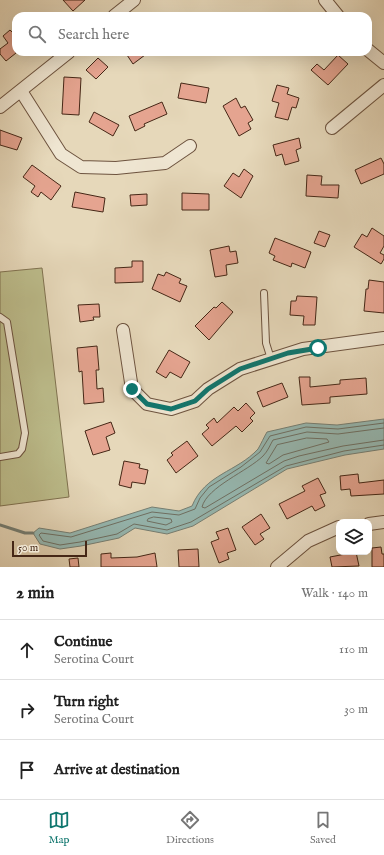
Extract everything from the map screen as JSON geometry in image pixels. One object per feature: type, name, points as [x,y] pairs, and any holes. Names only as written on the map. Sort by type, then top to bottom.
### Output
[{"type":"street","points":[[119,12],[134,0]]},
{"type":"street","points":[[325,0],[335,12]]},
{"type":"street","points":[[372,54],[384,64]]},
{"type":"street","points":[[0,107],[64,56]]},
{"type":"street","points":[[332,128],[384,85]]},
{"type":"street","points":[[21,91],[61,154],[81,168],[116,168],[165,163],[190,146]]},
{"type":"street","points":[[123,330],[132,389],[147,404],[171,409],[195,401],[208,389],[240,369],[303,349],[384,338]]},
{"type":"street","points":[[372,524],[384,522]]},
{"type":"street","points":[[277,567],[308,541],[336,528]]},
{"type":"lane","points":[[264,293],[266,343],[271,359]]},
{"type":"lane","points":[[0,317],[7,322],[25,433],[22,449],[18,454],[0,458]]},
{"type":"green space","points":[[42,268],[69,497],[0,506],[0,272]]},
{"type":"water","points":[[384,419],[384,449],[345,455],[287,469],[193,526],[167,534],[135,528],[119,538],[60,549],[40,544],[33,533],[39,528],[70,533],[152,507],[179,511],[192,506],[198,495],[213,480],[250,457],[258,449],[267,432],[306,423],[337,425]]},
{"type":"building","points":[[63,0],[85,0],[73,11]]},
{"type":"building","points":[[10,30],[12,32],[12,56],[6,61],[0,54],[0,49],[8,43],[3,36]]},
{"type":"building","points":[[128,56],[144,56],[133,64]]},
{"type":"building","points":[[337,56],[339,56],[348,64],[328,85],[311,70],[317,64],[324,70]]},
{"type":"building","points":[[98,58],[108,67],[96,79],[86,70]]},
{"type":"building","points":[[64,77],[81,78],[79,115],[62,114]]},
{"type":"building","points":[[181,83],[209,88],[206,103],[178,98]]},
{"type":"building","points":[[277,85],[289,88],[287,94],[299,98],[296,108],[292,107],[288,120],[275,117],[279,103],[272,101]]},
{"type":"building","points":[[236,98],[241,108],[245,106],[253,120],[248,123],[251,129],[239,136],[223,106]]},
{"type":"building","points":[[162,102],[167,114],[144,124],[145,126],[135,131],[129,116]]},
{"type":"building","points":[[94,112],[119,125],[113,136],[89,122]]},
{"type":"building","points":[[0,130],[22,138],[17,150],[0,145]]},
{"type":"building","points":[[299,138],[301,148],[296,150],[299,161],[285,165],[282,154],[276,156],[273,145]]},
{"type":"building","points":[[381,158],[384,164],[384,174],[361,184],[355,170]]},
{"type":"building","points":[[32,165],[61,186],[51,200],[41,192],[38,197],[31,192],[35,186],[23,177]]},
{"type":"building","points":[[244,169],[253,176],[241,198],[224,186],[233,173],[239,177]]},
{"type":"building","points":[[307,175],[322,176],[321,185],[339,185],[338,198],[306,196]]},
{"type":"building","points":[[75,192],[105,198],[103,212],[72,207]]},
{"type":"building","points":[[182,193],[209,194],[209,210],[182,210]]},
{"type":"building","points":[[147,194],[147,205],[131,206],[130,195]]},
{"type":"building","points":[[372,228],[384,236],[384,246],[380,253],[384,255],[384,259],[381,264],[354,247],[362,234],[367,237]]},
{"type":"building","points":[[319,231],[330,235],[325,247],[314,243]]},
{"type":"building","points":[[275,238],[311,252],[305,268],[292,263],[291,267],[273,260],[275,256],[269,253]]},
{"type":"building","points":[[229,246],[230,252],[236,251],[238,263],[226,265],[227,275],[215,277],[210,250]]},
{"type":"building","points":[[132,261],[143,261],[143,282],[115,283],[115,268],[132,267]]},
{"type":"building","points":[[166,272],[181,279],[179,283],[187,286],[180,302],[152,289],[158,274],[164,276]]},
{"type":"building","points":[[369,280],[384,282],[384,313],[364,311],[366,289],[368,289]]},
{"type":"building","points":[[297,296],[317,297],[315,325],[303,325],[304,316],[290,315],[291,301],[296,301]]},
{"type":"building","points":[[222,302],[233,312],[209,340],[195,326],[214,307],[216,308]]},
{"type":"building","points":[[99,304],[100,317],[93,317],[94,320],[80,322],[78,305]]},
{"type":"building","points":[[97,346],[99,370],[96,370],[97,389],[103,388],[104,402],[84,404],[82,371],[79,372],[77,348]]},
{"type":"building","points":[[169,350],[190,362],[181,378],[170,372],[166,378],[156,372]]},
{"type":"building","points":[[299,377],[310,377],[310,387],[340,384],[340,380],[366,378],[367,394],[330,397],[330,403],[302,405]]},
{"type":"building","points":[[282,383],[288,397],[263,407],[257,392]]},
{"type":"building","points":[[246,403],[255,413],[250,418],[253,421],[242,432],[236,426],[212,446],[202,434],[209,428],[206,425],[214,418],[217,423],[234,407],[238,411]]},
{"type":"building","points":[[111,422],[115,433],[106,437],[110,450],[93,455],[85,431]]},
{"type":"building","points":[[187,441],[198,456],[176,473],[167,460],[173,455],[171,453]]},
{"type":"building","points":[[124,461],[140,464],[139,468],[148,470],[145,484],[132,482],[131,488],[119,485]]},
{"type":"building","points":[[358,474],[359,483],[384,480],[384,494],[351,496],[350,489],[341,490],[340,476]]},
{"type":"building","points":[[318,478],[326,493],[320,495],[325,506],[315,511],[312,506],[287,519],[279,504],[305,491],[302,486]]},
{"type":"building","points":[[261,514],[270,528],[260,534],[264,539],[255,545],[242,527]]},
{"type":"building","points":[[228,528],[236,550],[227,553],[229,559],[219,563],[211,542],[219,539],[216,532]]},
{"type":"building","points":[[381,547],[382,554],[384,554],[384,567],[372,567],[372,548]]},
{"type":"building","points":[[198,549],[199,567],[179,567],[178,550]]},
{"type":"building","points":[[111,553],[111,558],[137,557],[155,553],[157,567],[101,567],[101,554]]},
{"type":"building","points":[[340,555],[357,555],[359,566],[332,567],[330,557]]},
{"type":"building","points":[[78,558],[79,567],[70,567],[69,559]]},
{"type":"waterway","points":[[0,525],[25,533],[33,533]]},
{"type":"route","points":[[132,389],[147,404],[171,409],[185,406],[195,401],[208,389],[240,369],[288,353],[303,349],[318,348]]}]
